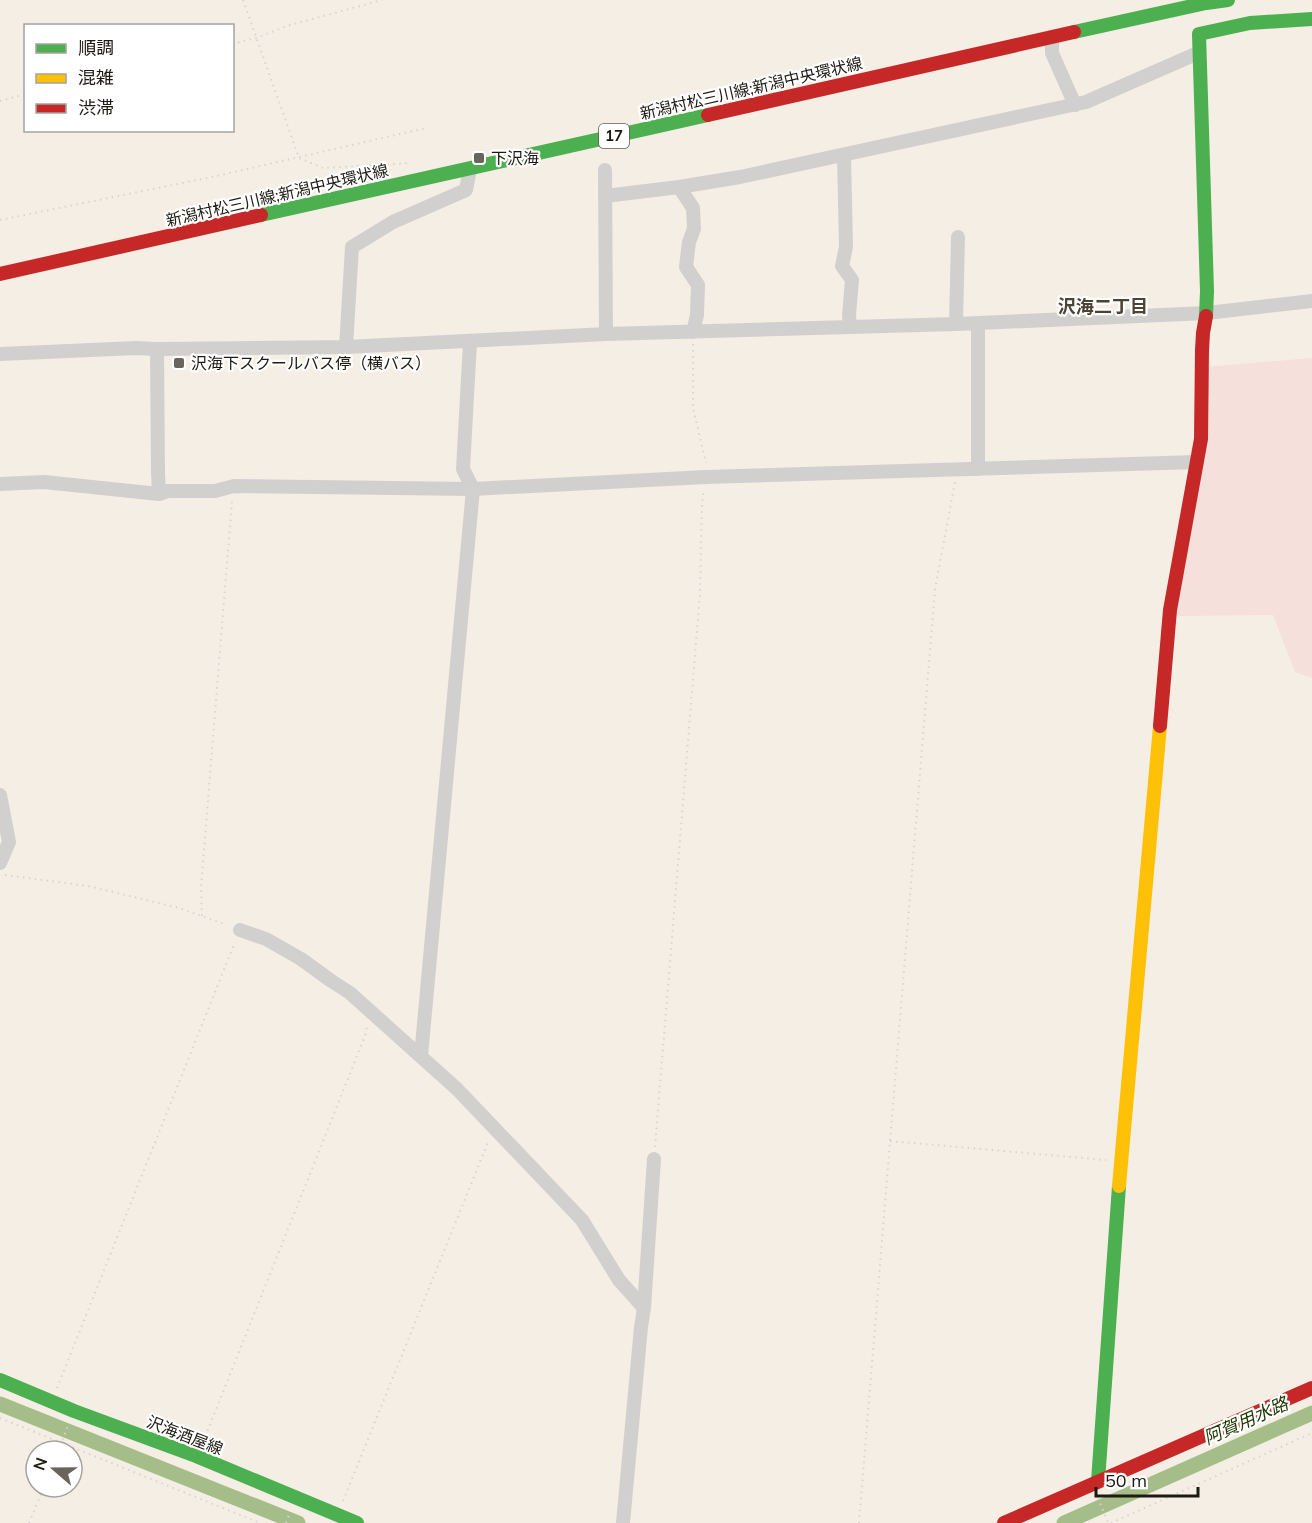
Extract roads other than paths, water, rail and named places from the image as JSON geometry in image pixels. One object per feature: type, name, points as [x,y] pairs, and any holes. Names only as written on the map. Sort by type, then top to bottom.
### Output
[{"type":"main road","name":"新潟村松三川線;新潟中央環状線","points":[[0,274],[1052,37],[1228,0]]},
{"type":"main road","points":[[1098,1481],[1122,1161],[1170,610],[1201,439],[1202,350],[1207,313],[1199,34],[1250,23],[1312,19]]},
{"type":"main road","name":"沢海酒屋線","points":[[0,1380],[74,1411],[196,1456],[357,1523]]},
{"type":"main road","points":[[1004,1523],[1312,1388]]},
{"type":"street","points":[[1052,37],[1052,53],[1075,105]]},
{"type":"street","points":[[605,196],[740,177],[1075,105],[1198,53]]},
{"type":"street","points":[[844,156],[846,247],[842,266],[852,280],[850,327]]},
{"type":"street","points":[[346,347],[352,247],[393,222],[466,190],[470,169]]},
{"type":"street","points":[[605,170],[606,334]]},
{"type":"street","points":[[680,187],[693,208],[694,229],[689,242],[686,267],[698,285],[697,315],[693,332]]},
{"type":"street","points":[[956,324],[958,237]]},
{"type":"street","points":[[0,354],[136,348],[346,347],[606,334],[956,324],[1207,313],[1312,301]]},
{"type":"street","points":[[978,323],[978,469]]},
{"type":"street","points":[[421,1056],[473,489],[463,469],[470,342]]},
{"type":"street","points":[[157,349],[159,494]]},
{"type":"street","points":[[0,484],[44,482],[159,494],[168,491],[215,490],[234,486],[473,489],[706,477],[1197,462]]},
{"type":"street","points":[[0,795],[9,842],[0,863]]},
{"type":"street","points":[[240,930],[266,939],[301,959],[350,993],[457,1089],[582,1220],[619,1280],[644,1308]]},
{"type":"street","points":[[623,1523],[644,1308],[654,1159]]},
{"type":"waterway","points":[[0,1404],[298,1523]]},
{"type":"waterway","name":"阿賀用水路","points":[[1064,1523],[1312,1413]]},
{"type":"place","name":"下沢海","points":[[479,158]]},
{"type":"place","name":"沢海下スクールバス停（横バス）","points":[[179,363]]},
{"type":"district","name":"沢海二丁目","points":[[1103,307]]}]
